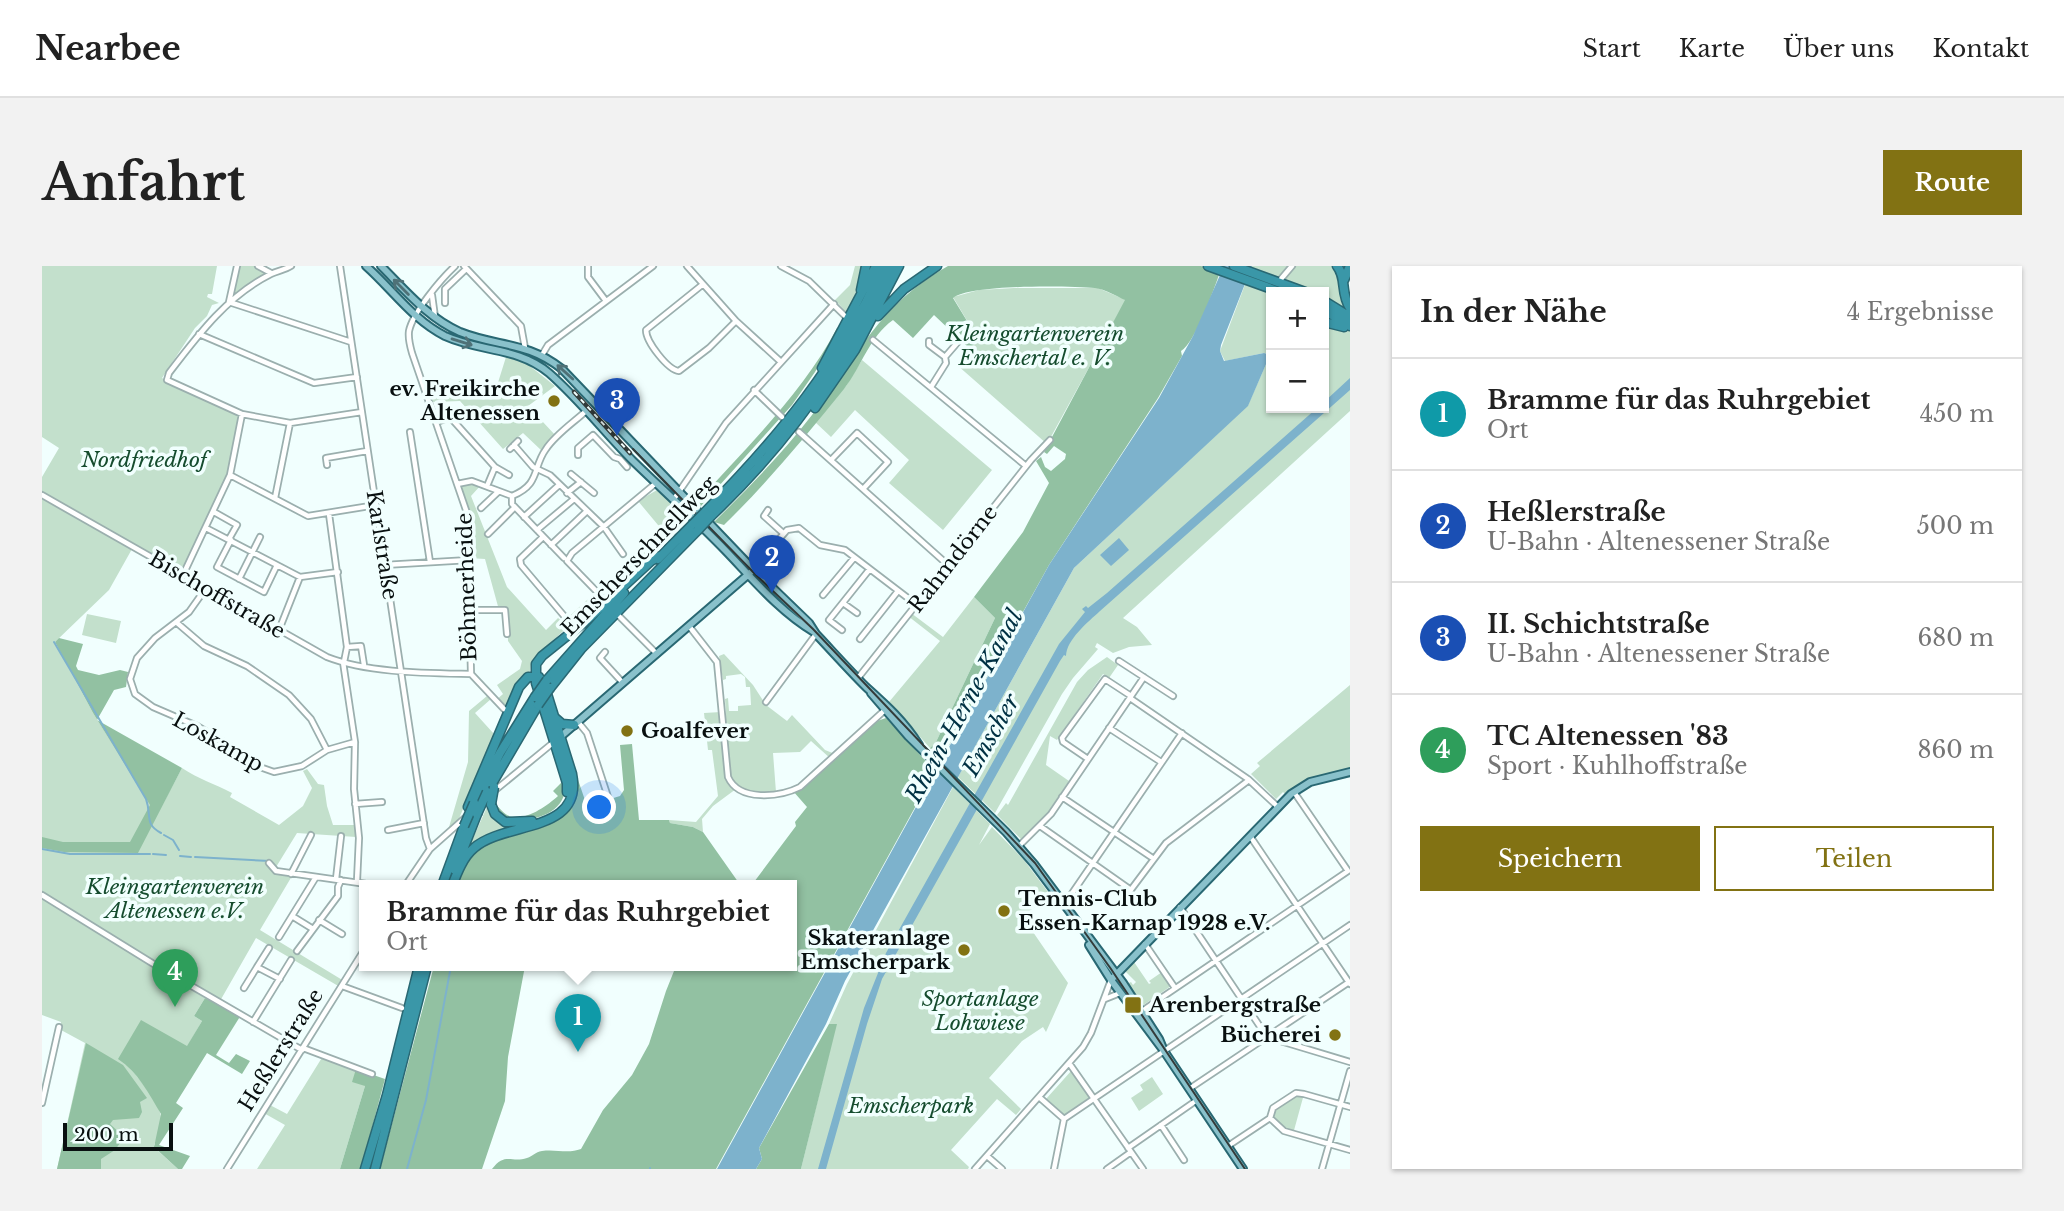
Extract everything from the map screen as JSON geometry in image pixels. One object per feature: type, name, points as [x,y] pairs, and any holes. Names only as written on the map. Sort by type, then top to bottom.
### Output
[{"type":"highway","points":[[855,309],[866,266]]},
{"type":"highway","points":[[781,431],[814,383],[876,266]]},
{"type":"highway","name":"Emscherschnellweg","points":[[711,513],[816,386],[845,342],[884,266]]},
{"type":"highway","name":"Emscherschnellweg","points":[[444,880],[471,805],[500,753],[549,684],[607,611],[660,556],[711,513],[774,449],[814,399],[851,343],[891,266]]},
{"type":"highway","points":[[711,513],[730,504],[738,496],[801,426],[831,387],[865,332],[899,266]]},
{"type":"highway","points":[[865,332],[904,289],[937,266]]},
{"type":"highway","points":[[1234,266],[1271,287]]},
{"type":"highway","points":[[1337,266],[1342,274],[1343,294],[1350,308]]},
{"type":"highway","points":[[1343,283],[1350,266]]},
{"type":"highway","points":[[1211,267],[1287,287]]},
{"type":"highway","points":[[1329,304],[1350,317]]},
{"type":"highway","points":[[1329,313],[1350,328]]},
{"type":"highway","points":[[1329,322],[1350,328]]},
{"type":"highway","name":"Emscherschnellweg","points":[[549,684],[695,527]]},
{"type":"highway","points":[[454,880],[467,856],[482,842],[505,832],[549,821],[565,808],[572,793],[573,780],[534,676],[537,664],[542,656],[660,556]]},
{"type":"highway","points":[[471,805],[519,687],[524,679],[534,676],[542,680],[554,718],[568,786],[563,801],[556,810],[541,819],[510,823],[498,818],[491,804],[490,789]]},
{"type":"highway","name":"Emscherschnellweg","points":[[453,880],[477,814],[537,701]]},
{"type":"highway","points":[[554,718],[562,724],[576,724]]},
{"type":"highway","points":[[365,1169],[387,1096],[418,971]]},
{"type":"highway","points":[[375,1169],[426,971]]},
{"type":"main road","points":[[366,266],[431,328],[454,340],[503,351],[535,363],[558,382],[656,482],[676,496]]},
{"type":"main road","points":[[381,266],[435,318],[463,333],[509,343],[542,355],[574,380],[676,496],[751,572],[809,623],[816,634],[910,731],[919,745],[1006,832],[1064,905],[1113,977],[1142,1011],[1164,1051]]},
{"type":"main road","points":[[503,351],[509,343]]},
{"type":"main road","points":[[535,363],[542,355]]},
{"type":"main road","points":[[558,739],[751,572]]},
{"type":"main road","points":[[1113,977],[1294,792],[1310,782],[1350,772]]},
{"type":"main road","points":[[1113,977],[1120,993],[1164,1051],[1243,1169]]},
{"type":"street","points":[[229,302],[237,266]]},
{"type":"street","points":[[258,266],[271,273]]},
{"type":"street","points":[[291,266],[271,273],[229,302],[199,334],[167,378],[172,383],[242,414],[290,423],[362,412]]},
{"type":"street","name":"Karlstraße","points":[[341,266],[384,565],[430,849]]},
{"type":"street","name":"Böhmerheide","points":[[455,266],[416,316],[410,328],[410,344],[467,513],[471,674],[503,709]]},
{"type":"street","points":[[588,266],[588,276],[606,301]]},
{"type":"street","points":[[542,355],[548,345],[653,266]]},
{"type":"street","points":[[687,266],[736,321],[781,362]]},
{"type":"street","points":[[780,266],[809,281],[846,317]]},
{"type":"street","points":[[1281,279],[1292,266]]},
{"type":"street","points":[[445,303],[445,289],[465,267],[521,326],[525,348]]},
{"type":"street","points":[[702,285],[646,330],[646,337],[670,369],[679,371],[695,360],[736,321]]},
{"type":"street","points":[[432,293],[435,318]]},
{"type":"street","points":[[229,302],[351,342]]},
{"type":"street","points":[[676,496],[722,429],[754,390],[834,304]]},
{"type":"street","points":[[199,334],[314,383],[356,377]]},
{"type":"street","points":[[873,340],[1026,466]]},
{"type":"street","points":[[929,341],[929,345],[945,357],[946,363],[931,387]]},
{"type":"street","points":[[945,357],[958,342]]},
{"type":"street","points":[[754,390],[782,417]]},
{"type":"street","points":[[457,484],[472,481],[512,496],[530,484],[538,472],[546,449],[586,411]]},
{"type":"street","points":[[183,575],[230,475],[242,414]]},
{"type":"street","points":[[437,422],[450,418],[495,467],[509,475]]},
{"type":"street","points":[[275,498],[290,423]]},
{"type":"street","points":[[410,432],[430,562]]},
{"type":"street","points":[[799,432],[948,565]]},
{"type":"street","points":[[831,460],[857,433],[888,462],[863,489]]},
{"type":"street","points":[[578,455],[578,448],[593,435],[627,467]]},
{"type":"street","name":"Rahmdörne","points":[[858,678],[1026,466],[1050,440]]},
{"type":"street","points":[[608,451],[617,444]]},
{"type":"street","points":[[514,445],[533,467],[547,471],[604,527],[623,554]]},
{"type":"street","points":[[327,465],[326,458],[367,452]]},
{"type":"street","points":[[488,486],[495,467]]},
{"type":"street","points":[[571,474],[594,493]]},
{"type":"street","points":[[230,475],[309,516],[376,505]]},
{"type":"street","points":[[568,493],[581,482]]},
{"type":"street","points":[[566,559],[656,482]]},
{"type":"street","points":[[524,516],[559,485]]},
{"type":"street","points":[[481,508],[498,492]]},
{"type":"street","name":"Bischoffstraße","points":[[42,495],[327,657],[343,662],[401,670],[471,674]]},
{"type":"street","points":[[512,496],[512,504],[600,595]]},
{"type":"street","points":[[537,531],[574,499]]},
{"type":"street","points":[[488,534],[515,507]]},
{"type":"street","points":[[768,510],[764,516],[783,533]]},
{"type":"street","points":[[551,545],[587,511]]},
{"type":"street","points":[[214,512],[237,524],[217,567],[264,592],[277,565]]},
{"type":"street","points":[[269,863],[276,872],[357,881],[359,838],[355,804],[355,742],[343,662],[347,647],[329,514]]},
{"type":"street","points":[[206,528],[300,578],[338,572]]},
{"type":"street","points":[[751,572],[783,533],[791,528],[799,528],[820,545],[841,548],[916,605]]},
{"type":"street","points":[[239,579],[260,537]]},
{"type":"street","points":[[543,537],[520,559],[521,565],[565,617]]},
{"type":"street","points":[[823,595],[854,558]]},
{"type":"street","points":[[384,565],[469,560]]},
{"type":"street","points":[[842,630],[829,620],[869,570]]},
{"type":"street","points":[[279,630],[300,578]]},
{"type":"street","name":"Loskamp","points":[[206,588],[193,608],[151,642],[134,664],[130,684],[141,700],[197,726],[257,766],[274,772],[302,766],[327,750],[355,742]]},
{"type":"street","points":[[860,639],[898,591]]},
{"type":"street","points":[[844,603],[857,613]]},
{"type":"street","points":[[470,610],[506,610],[507,634]]},
{"type":"street","points":[[617,613],[657,654]]},
{"type":"street","points":[[176,622],[204,646],[247,666],[289,695],[312,719],[327,750]]},
{"type":"street","points":[[689,625],[716,662],[728,777],[740,792],[753,795],[790,791],[800,787],[887,708]]},
{"type":"street","points":[[766,702],[816,634]]},
{"type":"street","points":[[347,647],[360,646],[364,665]]},
{"type":"street","points":[[605,652],[600,658],[623,683]]},
{"type":"street","points":[[1119,660],[1173,695]]},
{"type":"street","points":[[1018,846],[1040,826],[1062,797],[1144,677]]},
{"type":"street","points":[[1088,759],[1063,742],[1062,738],[1105,679],[1249,780],[1278,807]]},
{"type":"street","points":[[576,724],[587,733],[610,803]]},
{"type":"street","points":[[1109,728],[1161,762]]},
{"type":"street","points":[[1064,905],[1182,733]]},
{"type":"street","points":[[409,880],[430,849],[495,790],[558,739]]},
{"type":"street","points":[[1127,895],[1167,843],[1249,780]]},
{"type":"street","points":[[1142,1011],[1348,871],[1294,792]]},
{"type":"street","points":[[1062,797],[1154,859]]},
{"type":"street","points":[[355,804],[382,802]]},
{"type":"street","points":[[388,830],[424,823]]},
{"type":"street","points":[[1040,826],[1131,890]]},
{"type":"street","points":[[291,874],[311,835]]},
{"type":"street","points":[[297,951],[338,896],[341,836]]},
{"type":"street","points":[[1189,1089],[1349,983],[1250,836]]},
{"type":"street","points":[[279,937],[316,877]]},
{"type":"street","points":[[42,895],[253,1022],[303,1049],[372,1074]]},
{"type":"street","points":[[1180,907],[1268,1037],[1350,1062]]},
{"type":"street","points":[[292,916],[313,929]]},
{"type":"street","points":[[319,919],[342,934]]},
{"type":"street","points":[[1054,1169],[1065,1119],[1350,925]]},
{"type":"street","points":[[1145,943],[1175,988]]},
{"type":"street","points":[[244,988],[269,948]]},
{"type":"street","name":"Heßlerstraße","points":[[227,1169],[359,959]]},
{"type":"street","points":[[253,1022],[291,960]]},
{"type":"street","points":[[257,967],[280,979]]},
{"type":"street","points":[[975,1169],[1088,1039],[1113,977]]},
{"type":"street","points":[[342,986],[402,1008]]},
{"type":"street","points":[[1104,999],[1120,993]]},
{"type":"street","points":[[42,1103],[58,1027]]},
{"type":"street","points":[[1069,1063],[1143,1169]]},
{"type":"street","points":[[1322,1169],[1350,1070]]},
{"type":"street","points":[[1228,1146],[1270,1118],[1273,1108],[1296,1094],[1350,1107]]},
{"type":"street","points":[[1039,1097],[1065,1119]]},
{"type":"street","points":[[1107,1169],[1197,1100]]},
{"type":"street","points":[[1270,1118],[1283,1131],[1350,1150]]},
{"type":"street","points":[[1161,1125],[1184,1160]]},
{"type":"street","points":[[987,1156],[1002,1169]]},
{"type":"green space","name":"Nordfriedhof","points":[[42,266],[217,266],[212,294],[207,297],[219,303],[212,305],[162,378],[200,398],[242,414],[230,474],[182,573],[42,495],[42,477],[59,448],[42,437]]},
{"type":"green space","points":[[239,266],[255,266],[269,273],[233,297]]},
{"type":"green space","points":[[855,266],[862,266],[848,314],[835,300],[850,285]]},
{"type":"green space","points":[[948,266],[1201,266],[1220,272],[1198,327],[1181,351],[1182,356],[1158,398],[1049,565],[941,760],[930,748],[936,742],[995,618],[974,597],[1023,532],[1049,483],[1036,461],[1041,457],[1045,467],[1051,471],[1065,459],[1066,454],[1054,446],[1047,454],[1044,452],[1125,300],[1103,290],[1082,287],[999,288],[963,293],[953,298],[978,339],[970,349],[934,315],[913,338],[893,320],[872,343],[844,389],[771,476],[724,525],[714,522],[801,429],[887,314],[924,281]]},
{"type":"green space","points":[[1252,266],[1334,266],[1350,313],[1350,411],[1123,618],[1137,627],[1152,645],[1129,647],[1113,653],[1097,643],[1095,647],[1098,649],[1062,694],[995,813],[958,777],[1074,568],[1248,405],[1266,364],[1266,413],[1329,413],[1329,287],[1266,287],[1266,354],[1225,361],[1220,351]]},
{"type":"green space","name":"Kleingartenverein Emschertal e. V.","points":[[1098,288],[1126,300],[1047,444],[957,365],[978,339],[953,297],[979,290]]},
{"type":"green space","points":[[841,327],[792,405],[700,507],[696,503],[790,398],[808,375],[837,328]]},
{"type":"green space","points":[[506,357],[526,363],[555,386],[528,406],[556,436],[542,451],[523,433],[503,449],[460,401],[432,402],[423,377],[456,387],[459,381],[496,389]]},
{"type":"green space","points":[[862,360],[992,470],[943,530],[889,483],[909,460],[855,410],[831,437],[815,422],[846,386]]},
{"type":"green space","points":[[472,482],[481,485],[471,496],[507,587],[546,630],[558,618],[563,622],[663,531],[638,501],[657,490],[687,518],[537,655],[530,671],[520,678],[505,712],[495,701],[503,694],[497,685],[520,669],[522,661],[508,641],[507,612],[499,610],[485,559],[469,558],[469,530],[458,484]]},
{"type":"green space","name":"Kleingartenverein Altenessen e.V.","points":[[42,499],[132,549],[109,590],[55,642],[93,713],[157,815],[182,768],[232,793],[230,797],[279,825],[303,806],[312,788],[303,771],[307,769],[318,784],[324,785],[333,825],[356,825],[356,837],[297,833],[273,872],[292,876],[260,930],[344,981],[340,987],[256,938],[220,1001],[42,894]]},
{"type":"green space","points":[[974,597],[995,618],[936,742],[930,748],[889,702],[940,641],[908,616],[911,613],[943,637]]},
{"type":"green space","points":[[87,614],[121,621],[116,643],[82,635]]},
{"type":"green space","points":[[59,638],[83,644],[76,666],[78,670],[99,675],[120,670],[128,672],[126,687],[114,690],[97,720],[55,642]]},
{"type":"green space","points":[[724,654],[753,685],[766,705],[787,721],[792,715],[825,750],[835,754],[831,759],[811,741],[800,752],[773,753],[776,792],[753,794],[736,789],[713,806],[702,819],[703,832],[693,827],[670,823],[669,820],[696,822],[718,796],[712,750],[708,750],[704,713],[721,712],[726,715],[725,699],[728,698],[729,711],[738,711],[738,706],[751,705],[750,687],[746,687],[745,677],[741,674],[726,676],[723,680],[719,656]]},
{"type":"green space","points":[[1107,657],[1118,665],[1109,678],[1103,674],[1057,740],[1050,736],[1046,765],[1069,781],[1048,812],[1021,839],[997,815],[1006,803],[1008,805],[1077,682],[1088,670]]},
{"type":"green space","points":[[1350,685],[1350,772],[1320,780],[1288,797],[1283,792],[1276,799],[1251,774],[1260,766],[1257,763]]},
{"type":"green space","points":[[487,696],[491,699],[475,713],[494,734],[456,826],[447,834],[468,762],[469,711]]},
{"type":"green space","points":[[886,718],[935,771],[716,1169],[492,1169],[505,1159],[527,1158],[542,1151],[581,1149],[603,1110],[632,1075],[649,1044],[674,971],[797,971],[797,880],[756,880],[807,807],[793,791],[871,723]]},
{"type":"green space","points":[[98,720],[182,768],[138,853],[64,852],[42,848],[42,837],[63,842],[130,842],[150,805]]},
{"type":"green space","points":[[632,744],[639,820],[669,820],[670,823],[693,827],[703,832],[737,880],[458,880],[466,863],[482,845],[491,840],[540,828],[560,818],[570,800],[574,768],[589,812],[620,796],[624,790],[620,745]]},
{"type":"green space","points":[[552,752],[555,753],[565,785],[557,807],[540,817],[530,819],[501,818],[494,803],[507,815],[518,817],[536,811],[558,796],[553,791],[562,782]]},
{"type":"green space","points":[[953,787],[990,824],[979,845],[992,827],[1024,860],[1051,896],[1022,916],[1068,983],[1046,1032],[1043,1027],[1022,1041],[989,1078],[1021,1109],[1016,1115],[997,1099],[951,1150],[968,1169],[801,1169],[836,1025],[829,1024],[847,984]]},
{"type":"green space","points":[[487,807],[496,820],[512,826],[480,838],[470,845]]},
{"type":"green space","points":[[42,896],[68,915],[205,998],[194,1016],[202,1021],[187,1047],[127,1065],[160,1111],[161,1124],[154,1145],[178,1169],[57,1169],[85,1043],[61,1030],[61,1022],[42,1015]]},
{"type":"green space","points":[[1134,962],[1149,984],[1149,981],[1162,972],[1171,986],[1142,1006],[1127,984],[1131,982],[1133,985],[1136,982],[1125,971]]},
{"type":"green space","points":[[433,971],[524,971],[508,1057],[505,1101],[482,1169],[380,1169]]},
{"type":"green space","points":[[205,998],[241,1015],[216,1055],[229,1063],[236,1054],[250,1061],[242,1074],[207,1053],[176,1103],[183,1108],[159,1145],[190,1156],[182,1169],[178,1169],[154,1147],[161,1114],[137,1077],[118,1059],[141,1020],[187,1046],[202,1021],[194,1016]]},
{"type":"green space","points":[[829,1024],[837,1024],[801,1169],[756,1169],[762,1159],[759,1148]]},
{"type":"green space","points":[[86,1043],[123,1065],[147,1098],[140,1102],[142,1112],[139,1118],[113,1120],[110,1124],[123,1139],[115,1150],[101,1159],[101,1169],[57,1169]]},
{"type":"green space","points":[[323,1056],[356,1069],[365,1086],[340,1169],[257,1169],[285,1125],[262,1112],[268,1104],[287,1114]]},
{"type":"green space","points":[[356,1069],[385,1079],[361,1169],[340,1169],[365,1086],[352,1082]]},
{"type":"green space","points":[[1072,1070],[1091,1098],[1065,1116],[1046,1099]]},
{"type":"green space","points":[[1152,1077],[1163,1094],[1139,1111],[1131,1098],[1143,1090],[1140,1085]]},
{"type":"green space","points":[[1304,1094],[1293,1134],[1284,1131],[1270,1118],[1272,1113],[1283,1101]]},
{"type":"water","points":[[1224,266],[1252,266],[1220,351],[1224,361],[1266,354],[1266,364],[1248,406],[1074,568],[845,981],[826,1024],[759,1148],[762,1159],[756,1169],[717,1169],[1049,565],[1159,398],[1193,336]]},
{"type":"water","points":[[1350,378],[1350,390],[1329,409],[1329,397]]},
{"type":"water","points":[[1311,413],[1324,413],[1100,611],[1074,638],[882,979],[826,1169],[818,1169],[864,1008],[886,953],[1059,644],[1085,612],[1082,609],[1086,606],[1088,608]]},
{"type":"water","points":[[1119,538],[1129,550],[1111,566],[1100,555]]},
{"type":"waterway","points":[[54,642],[146,799],[152,826],[161,833]]},
{"type":"waterway","points":[[164,835],[173,840],[179,850]]},
{"type":"waterway","points":[[42,849],[70,854],[150,854]]},
{"type":"waterway","points":[[153,854],[166,855]]},
{"type":"waterway","points":[[180,856],[191,857]]},
{"type":"waterway","points":[[195,857],[270,861]]},
{"type":"waterway","points":[[407,1169],[426,1100],[450,971]]},
{"type":"tram line","points":[[633,449],[756,575],[813,629],[1035,863],[1111,969],[1245,1169]]},
{"type":"railway","points":[[574,392],[630,453]]},
{"type":"place","name":"ev. Freikirche Altenessen","points":[[554,401]]},
{"type":"place","name":"II. Schichtstraße","points":[[617,436]]},
{"type":"place","name":"Heßlerstraße","points":[[772,593]]},
{"type":"place","name":"Goalfever","points":[[627,731]]},
{"type":"place","name":"Tennis-Club Essen-Karnap 1928 e.V.","points":[[1004,911]]},
{"type":"place","name":"Skateranlage Emscherpark","points":[[964,950]]},
{"type":"place","name":"Arenbergstraße","points":[[1133,1005]]},
{"type":"place","name":"TC Altenessen '83","points":[[175,1007]]},
{"type":"place","name":"Bücherei","points":[[1335,1035]]},
{"type":"place","name":"Bramme für das Ruhrgebiet","points":[[578,1052]]},
{"type":"water label","name":"Rhein-Herne-Kanal","points":[[964,706]]},
{"type":"water label","name":"Emscher","points":[[991,735]]},
{"type":"park label","name":"Sportanlage Lohwiese","points":[[980,1011]]},
{"type":"park label","name":"Emscherpark","points":[[911,1106]]}]
